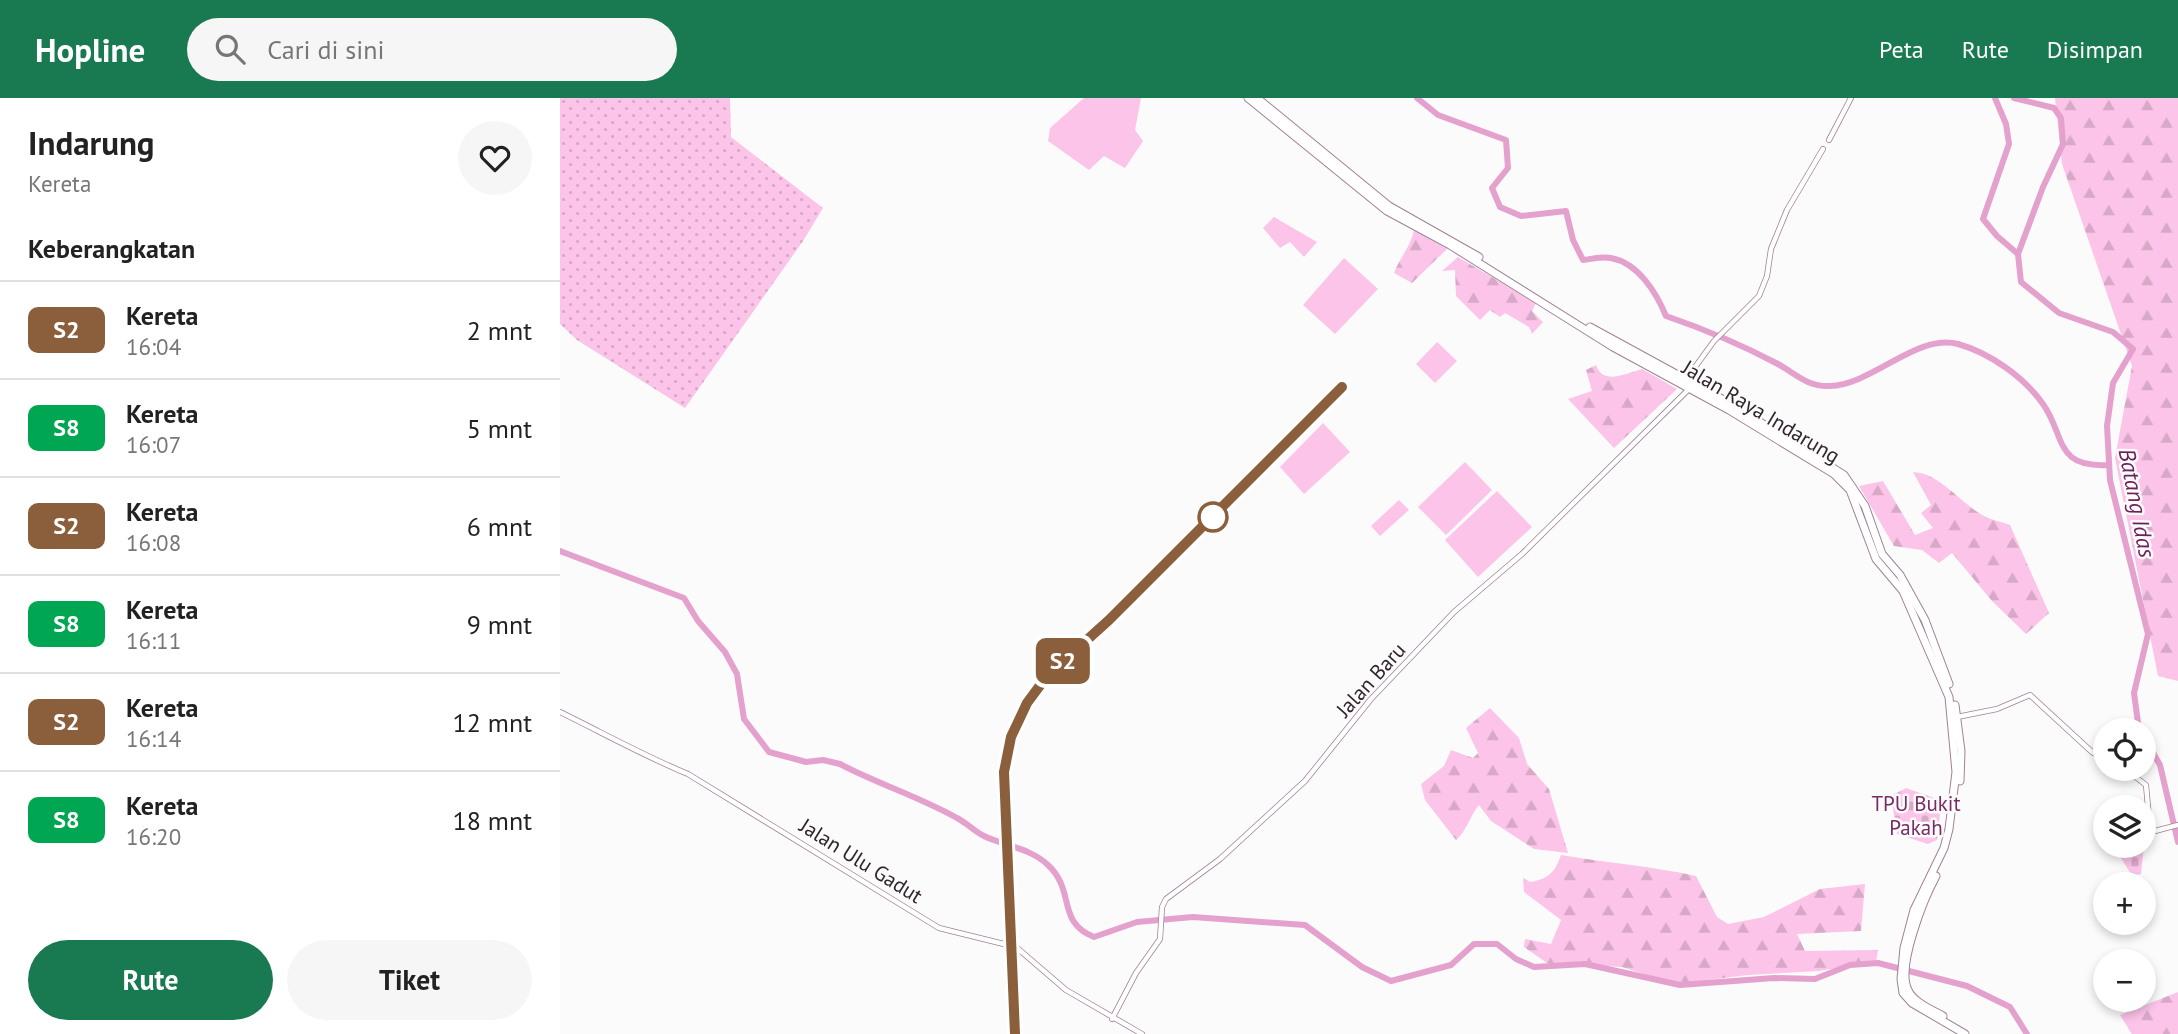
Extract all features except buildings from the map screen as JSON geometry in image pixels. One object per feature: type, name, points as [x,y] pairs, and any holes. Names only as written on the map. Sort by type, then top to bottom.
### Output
[{"type":"highway","name":"Jalan Raya Indarung","points":[[1248,98],[1352,178]]},
{"type":"highway","name":"Jalan Raya Indarung","points":[[1257,98],[1390,213],[1451,245],[1612,347],[1691,386],[1827,462],[1857,490],[1882,554],[1900,575],[1926,620],[1953,695],[1957,717],[1955,788],[1947,839],[1913,921],[1904,979],[1915,998],[1962,1030],[1973,1034]]},
{"type":"highway","name":"Jalan Raya Indarung","points":[[1691,386],[1834,474],[1850,490],[1876,559],[1903,591],[1944,683],[1958,751]]},
{"type":"street","points":[[1829,140],[1851,98]]},
{"type":"street","points":[[1690,374],[1714,341],[1759,296],[1767,276],[1771,249],[1787,210],[1823,149]]},
{"type":"street","name":"Jalan Baru","points":[[1112,1018],[1136,973],[1160,939],[1163,929],[1161,913],[1166,898],[1220,859],[1306,781],[1382,687],[1454,612],[1522,554],[1691,386]]},
{"type":"street","points":[[1957,717],[1984,712],[2030,695],[2093,753]]},
{"type":"street","name":"Jalan Ulu Gadut","points":[[560,712],[594,727],[651,760],[688,774],[939,928],[1016,947],[1066,990],[1142,1034]]},
{"type":"street","points":[[2141,781],[2146,785],[2150,829],[2154,831],[2178,825]]},
{"type":"green space","points":[[560,98],[730,98],[731,137],[823,208],[803,241],[685,408],[577,340],[560,324]]},
{"type":"green space","points":[[1084,98],[1141,98],[1135,130],[1143,141],[1125,168],[1104,156],[1089,170],[1048,141],[1050,128]]},
{"type":"green space","points":[[2055,98],[2178,98],[2178,681],[2158,676],[2115,458],[2132,366],[2062,164]]},
{"type":"green space","points":[[1274,217],[1317,242],[1304,257],[1290,242],[1280,248],[1263,228]]},
{"type":"green space","points":[[1414,230],[1447,249],[1412,283],[1394,273]]},
{"type":"green space","points":[[1458,257],[1536,303],[1532,311],[1543,322],[1532,334],[1529,327],[1505,313],[1500,317],[1490,310],[1480,320],[1456,296],[1455,270],[1442,271]]},
{"type":"green space","points":[[1344,258],[1378,289],[1335,334],[1303,305]]},
{"type":"green space","points":[[1437,342],[1457,361],[1435,383],[1416,364]]},
{"type":"green space","points":[[1596,365],[1599,371],[1610,377],[1642,369],[1677,389],[1614,448],[1568,399],[1592,391],[1586,370]]},
{"type":"green space","points":[[1323,423],[1350,452],[1304,494],[1280,467]]},
{"type":"green space","points":[[1465,462],[1492,490],[1446,535],[1418,507]]},
{"type":"green space","points":[[1913,472],[1941,483],[1984,516],[2010,525],[2049,613],[2026,634],[1992,601],[1952,553],[1939,563],[1922,550],[1894,546],[1859,486],[1883,481],[1915,535],[1933,528],[1921,513],[1931,505]]},
{"type":"green space","points":[[1497,491],[1532,527],[1478,577],[1445,540]]},
{"type":"green space","points":[[1399,500],[1409,510],[1380,536],[1371,526]]},
{"type":"green space","points":[[1490,708],[1519,738],[1527,764],[1549,789],[1568,853],[1534,849],[1491,821],[1479,805],[1456,840],[1425,800],[1421,784],[1444,766],[1451,750],[1473,758],[1478,753],[1466,728]]},
{"type":"green space","name":"TPU Bukit Pakah","points":[[1906,788],[1937,799],[1941,805],[1937,840],[1928,844],[1897,834],[1891,796]]},
{"type":"green space","points":[[1561,855],[1696,876],[1717,917],[1728,924],[1764,917],[1820,889],[1865,884],[1861,931],[1797,934],[1805,951],[1878,950],[1876,962],[1818,971],[1748,975],[1675,984],[1622,967],[1547,963],[1524,947],[1525,939],[1551,944],[1561,920],[1524,892],[1523,878],[1530,882],[1547,877],[1554,870]]},
{"type":"green space","points":[[2121,858],[2143,858],[2141,872],[2130,872]]},
{"type":"green space","points":[[2178,992],[2178,1034],[2132,1034],[2120,1015],[2128,1012],[2156,1012],[2156,1001]]},
{"type":"waterway","points":[[1417,98],[1438,115],[1506,140],[1508,168],[1492,188],[1500,207],[1521,216],[1566,211],[1573,240],[1583,260],[1608,257],[1630,266],[1651,288],[1666,316],[1737,344],[1808,382],[1822,386],[1846,383],[1862,377],[1927,346],[1942,343],[1970,348],[2005,367],[2026,384],[2043,404],[2070,456],[2091,465],[2109,465]]},
{"type":"waterway","points":[[1995,98],[2006,124],[2009,144],[1983,219],[1997,236],[2018,254]]},
{"type":"waterway","name":"Batang Idas","points":[[2014,98],[2054,108],[2061,118],[2063,144],[2043,187],[2018,254],[2021,282],[2059,313],[2113,332],[2133,349],[2113,383],[2107,426],[2110,480],[2148,634],[2134,693],[2137,718]]},
{"type":"waterway","points":[[560,551],[684,598],[698,621],[725,652],[737,674],[744,719],[769,752],[806,762],[823,760],[840,764],[943,810],[984,836],[1041,859],[1062,885],[1075,923],[1082,931],[1094,937],[1137,922],[1193,917],[1305,925],[1362,967],[1391,981],[1451,965],[1474,944],[1497,944],[1516,959],[1534,967],[1585,964],[1680,985],[1774,978],[1815,979],[1850,965],[1878,963],[1967,986],[2010,1007],[2027,1034]]},
{"type":"waterway","name":"Batang Idas","points":[[2156,758],[2178,842]]},
{"type":"railway","points":[[1015,1034],[1004,772],[1010,741],[1022,711],[1050,673],[1100,628],[1342,386]]},
{"type":"train","name":"S2","points":[[1015,1034],[1004,764],[1011,737],[1027,703],[1047,676],[1109,620],[1127,598],[1213,517],[1342,387]]}]
